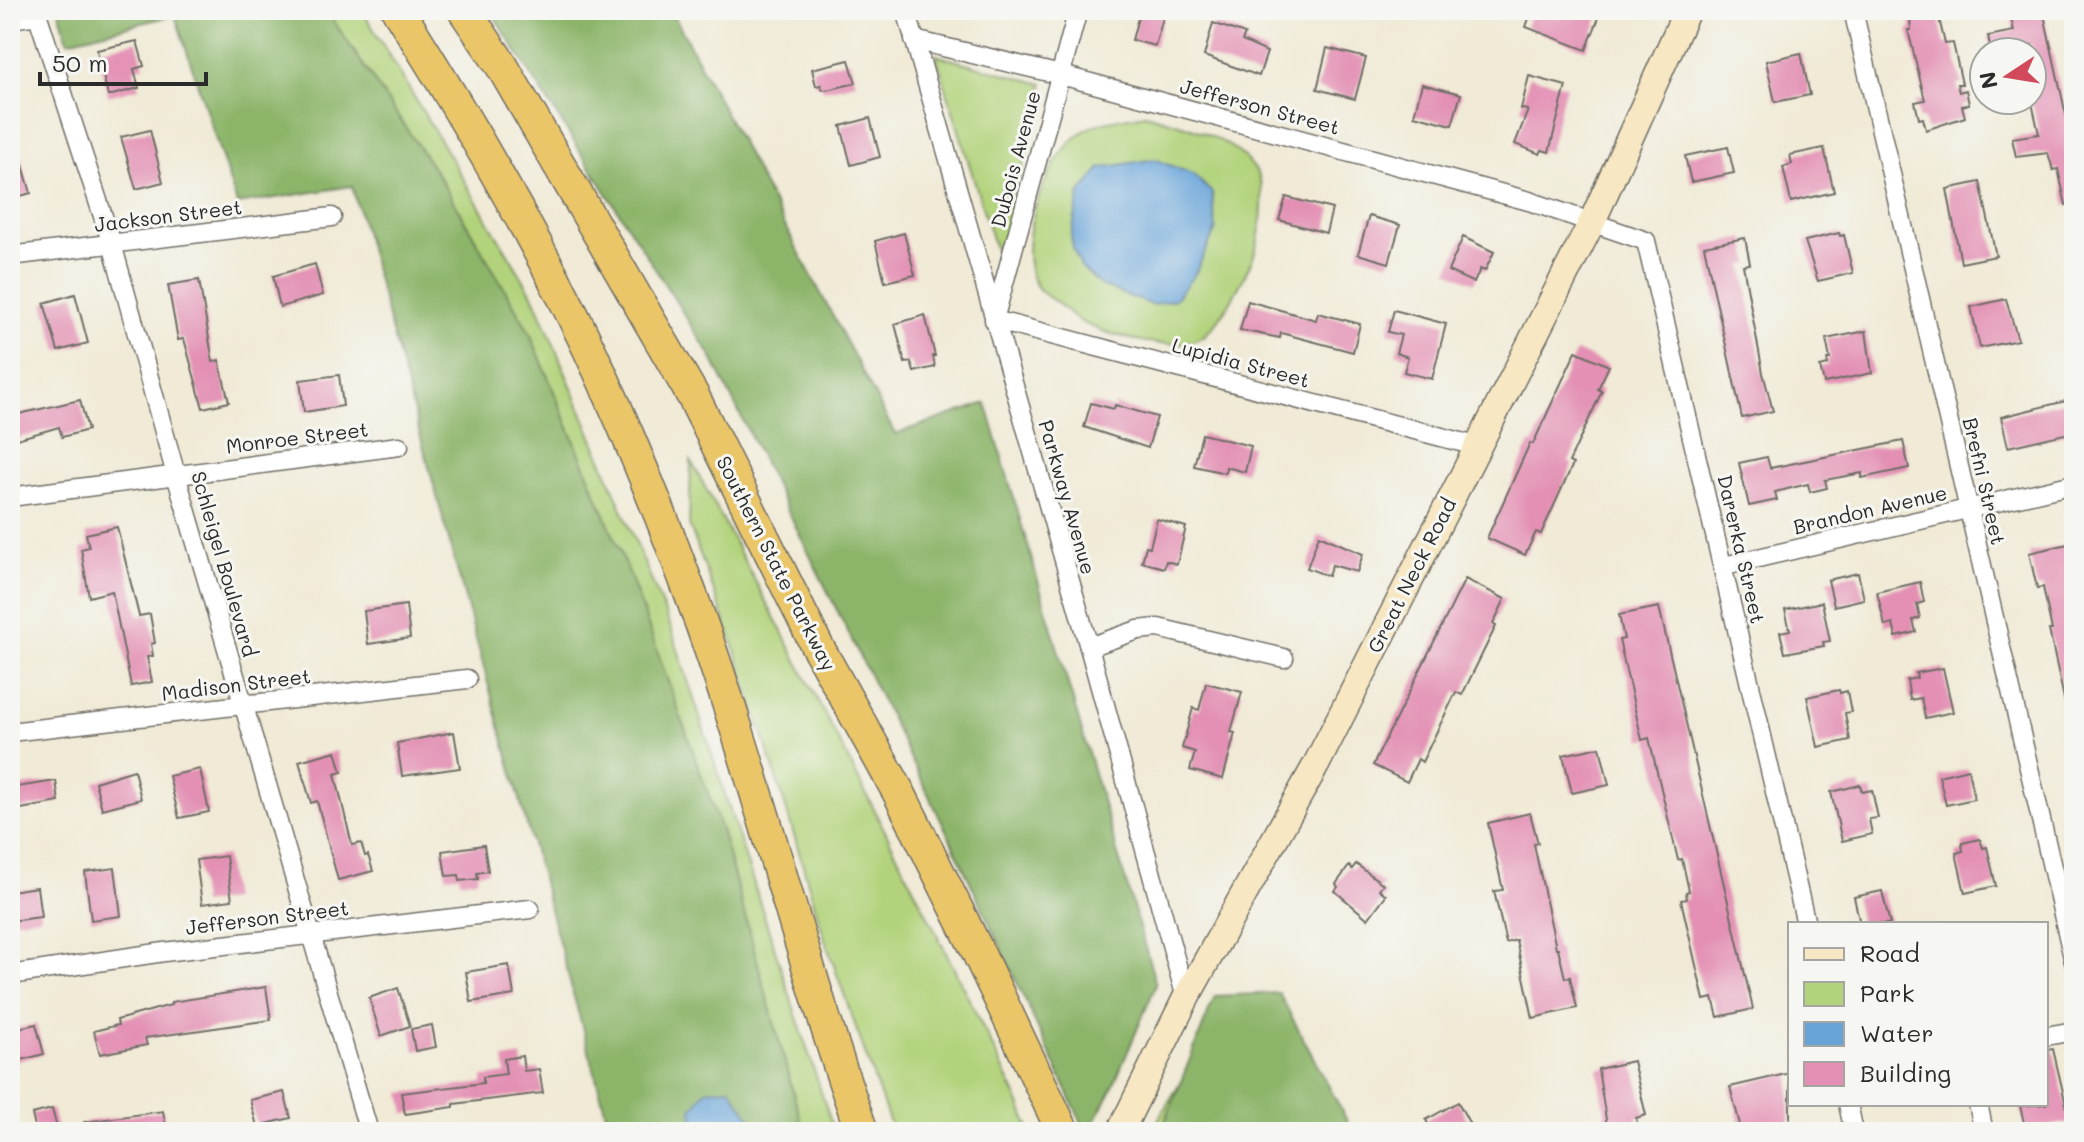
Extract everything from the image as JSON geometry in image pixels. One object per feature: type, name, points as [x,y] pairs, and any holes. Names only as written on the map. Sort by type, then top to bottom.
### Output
[{"type":"highway","points":[[398,10],[501,180],[567,304],[658,507],[713,658],[862,1132]]},
{"type":"highway","name":"Southern State Parkway","points":[[464,10],[510,80],[693,396],[816,644],[906,807],[1063,1132]]},
{"type":"main road","name":"Great Neck Road","points":[[1120,1132],[1186,998],[1316,765],[1592,222],[1687,10]]},
{"type":"street","name":"Parkway Avenue","points":[[906,10],[1186,998]]},
{"type":"street","name":"Dubois Avenue","points":[[994,320],[1078,10]]},
{"type":"street","name":"Brefni Street","points":[[1853,10],[2074,962]]},
{"type":"street","points":[[10,19],[37,13]]},
{"type":"street","name":"Schleigel Boulevard","points":[[37,13],[112,244],[176,475],[369,1132]]},
{"type":"street","name":"Jefferson Street","points":[[914,40],[1061,75],[1514,197],[1592,222]]},
{"type":"street","name":"Jackson Street","points":[[10,256],[332,217]]},
{"type":"street","name":"Darerka Street","points":[[1592,222],[1646,241],[1806,922]]},
{"type":"street","name":"Lupidia Street","points":[[994,320],[1476,446]]},
{"type":"street","name":"Monroe Street","points":[[10,497],[399,446]]},
{"type":"street","name":"Brandon Avenue","points":[[1724,566],[2074,484]]},
{"type":"street","points":[[1089,647],[1138,630],[1158,628],[1284,658]]},
{"type":"street","name":"Madison Street","points":[[10,732],[467,679]]},
{"type":"street","name":"Jefferson Street","points":[[10,975],[311,933],[530,909]]},
{"type":"street","points":[[2048,1036],[2074,1031]]},
{"type":"street","points":[[1848,1106],[1854,1132]]},
{"type":"street","points":[[1978,1106],[1984,1132]]},
{"type":"green space","points":[[59,10],[326,10],[439,177],[529,331],[631,578],[722,833],[804,1132],[611,1132],[352,186],[237,204],[175,15],[68,41]]},
{"type":"green space","points":[[326,10],[362,10],[535,299],[670,625],[834,1132],[804,1132],[722,833],[631,578],[529,331],[439,177]]},
{"type":"green space","points":[[490,10],[671,10],[895,434],[986,403],[1156,985],[1111,1091],[1089,1132],[1086,1132],[949,836],[712,358]]},
{"type":"green space","points":[[936,55],[1043,84],[999,262]]},
{"type":"green space","points":[[1145,114],[1206,134],[1235,150],[1256,171],[1262,190],[1258,241],[1237,290],[1210,330],[1192,341],[1177,344],[1144,342],[1085,324],[1037,287],[1030,269],[1028,247],[1031,223],[1048,175],[1061,154],[1091,127]]},
{"type":"green space","points":[[691,461],[900,860],[1031,1132],[893,1132],[826,943],[733,643],[689,524]]},
{"type":"green space","points":[[1279,993],[1353,1132],[1161,1132],[1215,996]]},
{"type":"green space","points":[[1181,1081],[1161,1132],[1151,1132]]},
{"type":"water","points":[[1154,159],[1193,174],[1212,193],[1216,229],[1195,274],[1175,299],[1152,305],[1101,286],[1081,267],[1071,236],[1080,194],[1101,168]]},
{"type":"water","points":[[730,1088],[760,1132],[695,1132],[692,1110],[706,1090]]},
{"type":"building","points":[[1140,10],[1161,10],[1159,17],[1163,18],[1155,46],[1132,40]]},
{"type":"building","points":[[1532,10],[1559,15],[1561,10],[1602,10],[1586,50],[1526,27]]},
{"type":"building","points":[[2009,10],[2043,10],[2071,138],[2074,137],[2074,204],[2066,205],[2058,169],[2053,170],[2048,153],[2016,157],[2012,138],[2039,134],[2035,116],[2048,116],[2048,36],[1988,36],[2014,31]]},
{"type":"building","points":[[1938,14],[1945,44],[1953,43],[1962,84],[1957,84],[1959,92],[1966,90],[1968,104],[1962,106],[1965,117],[1926,130],[1923,118],[1919,119],[1915,102],[1925,100],[1908,30],[1911,30],[1910,20]]},
{"type":"building","points":[[1213,23],[1245,34],[1242,41],[1267,52],[1259,76],[1204,56]]},
{"type":"building","points":[[137,41],[144,66],[134,69],[139,88],[108,96],[97,50]]},
{"type":"building","points":[[1327,48],[1366,58],[1355,99],[1317,89]]},
{"type":"building","points":[[1801,53],[1810,95],[1775,102],[1766,61]]},
{"type":"building","points":[[849,60],[856,83],[823,90],[821,85],[816,86],[812,69]]},
{"type":"building","points":[[1529,76],[1566,86],[1549,152],[1542,150],[1540,154],[1515,144],[1528,110],[1521,109]]},
{"type":"building","points":[[1422,84],[1461,94],[1452,125],[1414,115]]},
{"type":"building","points":[[870,118],[880,157],[851,165],[841,126]]},
{"type":"building","points":[[150,130],[163,182],[136,189],[121,137]]},
{"type":"building","points":[[10,138],[15,138],[31,193],[10,199]]},
{"type":"building","points":[[1728,147],[1734,173],[1691,182],[1685,156]]},
{"type":"building","points":[[1824,148],[1834,192],[1791,202],[1783,167],[1792,164],[1790,155]]},
{"type":"building","points":[[1980,182],[1996,256],[1961,263],[1947,189]]},
{"type":"building","points":[[1286,197],[1332,209],[1326,233],[1279,220]]},
{"type":"building","points":[[1369,216],[1400,225],[1389,263],[1358,254]]},
{"type":"building","points":[[904,233],[915,275],[885,282],[875,241]]},
{"type":"building","points":[[1839,233],[1840,236],[1844,235],[1853,273],[1818,281],[1805,241]]},
{"type":"building","points":[[1463,237],[1494,252],[1485,271],[1480,269],[1474,283],[1448,271]]},
{"type":"building","points":[[1745,238],[1750,264],[1743,265],[1773,411],[1742,418],[1704,246]]},
{"type":"building","points":[[315,264],[323,295],[280,307],[273,276]]},
{"type":"building","points":[[199,280],[213,362],[219,360],[229,402],[203,408],[184,339],[178,340],[168,285]]},
{"type":"building","points":[[75,294],[88,343],[58,351],[44,303]]},
{"type":"building","points":[[2006,299],[2018,340],[1980,348],[1971,307]]},
{"type":"building","points":[[1248,301],[1316,320],[1318,313],[1360,324],[1353,352],[1281,333],[1280,338],[1240,330]]},
{"type":"building","points":[[1394,310],[1446,324],[1432,379],[1404,372],[1408,357],[1396,353],[1401,335],[1388,332]]},
{"type":"building","points":[[925,315],[935,367],[914,372],[911,362],[905,363],[895,324]]},
{"type":"building","points":[[1866,331],[1872,373],[1824,383],[1820,367],[1828,365],[1827,359],[1830,359],[1826,339]]},
{"type":"building","points":[[1576,351],[1609,366],[1598,389],[1602,391],[1569,462],[1573,464],[1541,534],[1536,532],[1525,555],[1487,538]]},
{"type":"building","points":[[339,375],[343,406],[304,412],[300,380]]},
{"type":"building","points":[[2074,399],[2074,432],[2008,447],[2001,417]]},
{"type":"building","points":[[80,400],[88,430],[62,437],[59,427],[10,441],[10,416]]},
{"type":"building","points":[[1091,403],[1114,409],[1115,405],[1157,417],[1148,448],[1084,427]]},
{"type":"building","points":[[1202,434],[1251,446],[1245,472],[1226,467],[1225,473],[1194,466]]},
{"type":"building","points":[[1903,441],[1909,468],[1862,478],[1862,473],[1825,480],[1827,488],[1810,492],[1808,484],[1775,492],[1777,500],[1749,506],[1739,463],[1767,457],[1770,468]]},
{"type":"building","points":[[1157,519],[1186,527],[1177,564],[1166,561],[1164,568],[1142,562],[1146,546],[1150,547]]},
{"type":"building","points":[[117,527],[139,616],[150,614],[155,643],[151,644],[153,656],[147,657],[152,682],[131,686],[112,591],[89,597],[81,549],[89,547],[86,534]]},
{"type":"building","points":[[1319,535],[1363,554],[1357,572],[1332,565],[1328,576],[1307,568]]},
{"type":"building","points":[[2068,544],[2074,572],[2074,707],[2066,708],[2043,587],[2037,588],[2029,553]]},
{"type":"building","points":[[1858,573],[1864,599],[1834,606],[1828,580]]},
{"type":"building","points":[[1465,579],[1505,599],[1493,624],[1496,626],[1462,695],[1456,692],[1422,762],[1418,759],[1407,782],[1373,765]]},
{"type":"building","points":[[1920,582],[1924,602],[1917,604],[1920,618],[1913,620],[1916,632],[1896,637],[1893,624],[1885,626],[1877,592]]},
{"type":"building","points":[[1822,602],[1830,641],[1823,642],[1824,646],[1785,653],[1780,632],[1790,630],[1785,610]]},
{"type":"building","points":[[406,605],[410,638],[368,644],[364,611]]},
{"type":"building","points":[[1659,607],[1753,1009],[1718,1017],[1713,998],[1704,1000],[1681,900],[1687,899],[1686,892],[1689,891],[1682,859],[1678,860],[1649,738],[1642,740],[1619,640],[1624,639],[1619,615]]},
{"type":"building","points":[[1943,668],[1953,712],[1925,718],[1921,698],[1910,700],[1907,680],[1917,678],[1916,673]]},
{"type":"building","points":[[1206,683],[1242,692],[1223,779],[1190,770],[1195,752],[1182,748],[1193,708],[1199,710]]},
{"type":"building","points":[[1839,690],[1840,693],[1847,691],[1851,712],[1845,713],[1850,740],[1818,747],[1807,697]]},
{"type":"building","points":[[454,732],[460,768],[402,776],[397,743]]},
{"type":"building","points":[[1600,747],[1609,785],[1572,793],[1563,755]]},
{"type":"building","points":[[336,751],[342,772],[335,774],[352,845],[361,843],[373,871],[338,880],[317,801],[311,803],[299,761]]},
{"type":"building","points":[[200,769],[209,812],[179,818],[169,776]]},
{"type":"building","points":[[1968,769],[1974,799],[1946,805],[1939,776]]},
{"type":"building","points":[[134,770],[141,799],[102,809],[95,782]]},
{"type":"building","points":[[56,781],[59,802],[10,811],[10,788]]},
{"type":"building","points":[[1860,785],[1862,792],[1872,790],[1878,818],[1869,819],[1872,834],[1842,841],[1831,792]]},
{"type":"building","points":[[1530,813],[1556,948],[1565,978],[1570,977],[1577,1008],[1533,1018],[1516,940],[1506,943],[1494,891],[1503,890],[1488,823]]},
{"type":"building","points":[[1980,839],[1983,848],[1987,847],[1996,886],[1965,893],[1956,853],[1963,851],[1962,843]]},
{"type":"building","points":[[484,845],[488,871],[477,873],[478,879],[460,881],[459,875],[446,876],[442,851]]},
{"type":"building","points":[[226,856],[232,900],[202,904],[196,860]]},
{"type":"building","points":[[1356,864],[1383,884],[1379,889],[1386,895],[1368,919],[1335,891],[1338,887],[1336,884],[1349,866],[1352,869]]},
{"type":"building","points":[[115,868],[121,916],[91,920],[85,872]]},
{"type":"building","points":[[37,887],[41,917],[10,921],[10,891]]},
{"type":"building","points":[[1882,891],[1890,922],[1860,922],[1854,897]]},
{"type":"building","points":[[509,965],[514,995],[471,1002],[466,972]]},
{"type":"building","points":[[266,987],[271,1020],[145,1038],[147,1045],[100,1054],[94,1031],[118,1025],[117,1020],[171,1005],[171,1002]]},
{"type":"building","points":[[398,988],[410,1026],[381,1036],[369,998]]},
{"type":"building","points":[[36,1024],[44,1054],[10,1063],[10,1030]]},
{"type":"building","points":[[432,1025],[436,1047],[415,1051],[411,1029]]},
{"type":"building","points":[[2053,1049],[2070,1122],[2026,1131],[2020,1106],[2048,1106],[2048,1050]]},
{"type":"building","points":[[522,1056],[524,1071],[539,1069],[543,1093],[454,1104],[454,1107],[405,1114],[401,1093],[483,1083],[483,1077],[506,1074],[504,1059]]},
{"type":"building","points":[[1633,1061],[1646,1115],[1636,1118],[1640,1132],[1608,1132],[1598,1069]]},
{"type":"building","points":[[1788,1073],[1790,1132],[1742,1132],[1730,1087]]},
{"type":"building","points":[[284,1092],[291,1118],[257,1126],[250,1100]]},
{"type":"building","points":[[1458,1102],[1474,1132],[1432,1132],[1426,1120]]},
{"type":"building","points":[[52,1109],[58,1132],[36,1132],[32,1114]]},
{"type":"building","points":[[163,1111],[167,1132],[85,1132],[84,1122]]}]
